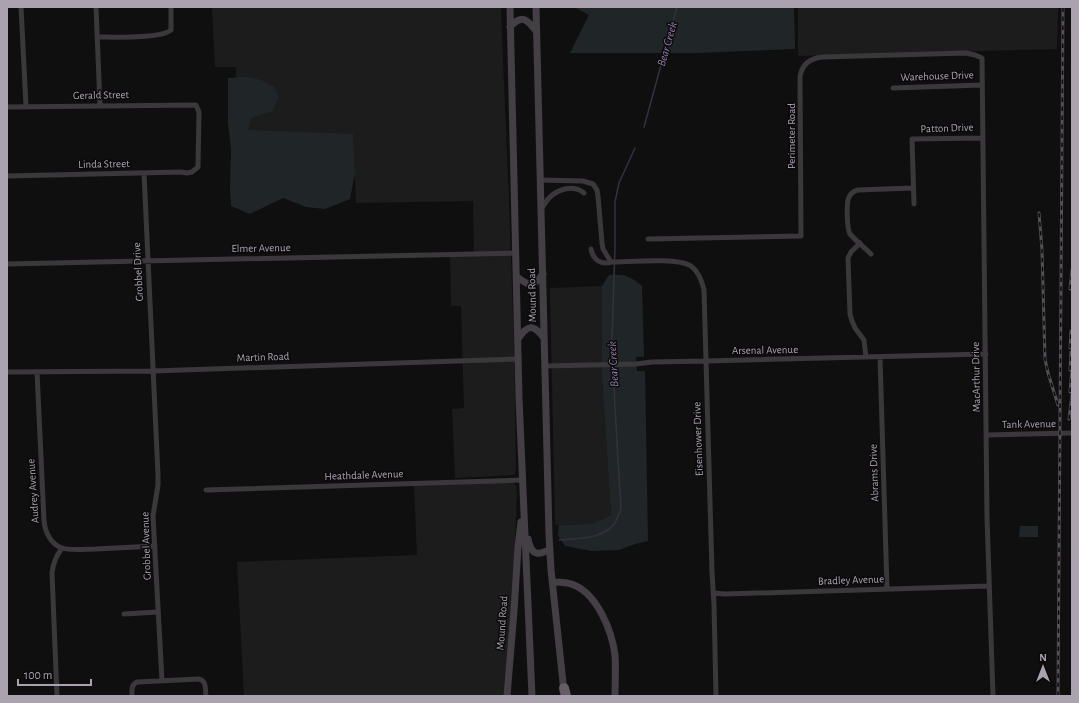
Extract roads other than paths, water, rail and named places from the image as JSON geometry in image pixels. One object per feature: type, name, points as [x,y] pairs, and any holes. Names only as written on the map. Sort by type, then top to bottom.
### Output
[{"type":"main road","name":"Mound Road","points":[[510,7],[519,398],[532,696]]},
{"type":"main road","name":"Mound Road","points":[[536,7],[547,486],[550,549],[565,693]]},
{"type":"main road","points":[[510,27],[516,21],[524,19],[530,22],[536,31]]},
{"type":"main road","points":[[517,276],[527,283],[535,284],[543,274]]},
{"type":"main road","points":[[518,339],[524,331],[530,328],[535,329],[544,338]]},
{"type":"main road","name":"Mound Road","points":[[507,696],[518,547],[524,504]]},
{"type":"main road","points":[[524,519],[530,546],[533,552],[543,553],[550,549]]},
{"type":"main road","points":[[553,582],[570,584],[583,590],[593,601],[603,617],[612,640],[615,657],[615,696]]},
{"type":"street","points":[[21,7],[26,106]]},
{"type":"street","points":[[96,7],[100,105]]},
{"type":"street","points":[[98,37],[133,36],[168,32],[171,30],[171,7]]},
{"type":"street","name":"Perimeter Road","points":[[648,239],[801,236],[800,77],[804,66],[810,60],[824,57],[966,53],[982,58]]},
{"type":"street","name":"MacArthur Drive","points":[[982,58],[989,586],[993,696]]},
{"type":"street","name":"Warehouse Drive","points":[[892,88],[982,85]]},
{"type":"street","name":"Gerald Street","points":[[7,106],[196,105],[199,112],[198,167]]},
{"type":"street","name":"Patton Drive","points":[[914,204],[912,139],[983,138]]},
{"type":"street","name":"Linda Street","points":[[7,176],[187,173],[192,172],[198,167]]},
{"type":"street","name":"Grobbel Drive","points":[[144,173],[153,371]]},
{"type":"street","points":[[540,180],[590,182],[595,187],[598,196],[603,250],[611,262]]},
{"type":"street","points":[[541,209],[547,199],[556,192],[574,188],[584,193]]},
{"type":"street","points":[[871,254],[860,244],[848,229],[847,200],[851,193],[861,189],[913,188]]},
{"type":"street","points":[[860,244],[851,252],[848,258],[850,307],[852,321],[855,328],[864,340],[866,358]]},
{"type":"street","name":"Eisenhower Drive","points":[[592,249],[593,256],[598,261],[606,263],[665,261],[679,262],[690,265],[698,273],[704,290],[716,696]]},
{"type":"street","name":"Elmer Avenue","points":[[7,264],[516,253]]},
{"type":"street","name":"Arsenal Avenue","points":[[545,366],[986,354]]},
{"type":"street","name":"Abrams Drive","points":[[880,357],[887,589]]},
{"type":"street","name":"Martin Road","points":[[7,372],[153,371],[519,360]]},
{"type":"street","name":"Grobbel Avenue","points":[[153,371],[158,480],[158,490],[153,512],[162,681]]},
{"type":"street","name":"Audrey Avenue","points":[[37,372],[44,521],[45,528],[50,538],[55,544],[62,548]]},
{"type":"street","name":"Tank Avenue","points":[[987,434],[1072,433]]},
{"type":"street","name":"Heathdale Avenue","points":[[206,490],[522,480]]},
{"type":"street","points":[[57,696],[52,574],[55,558],[62,548],[87,549],[155,546]]},
{"type":"street","name":"Bradley Avenue","points":[[713,593],[725,594],[989,586]]},
{"type":"street","points":[[124,614],[158,612]]},
{"type":"street","points":[[132,696],[132,687],[135,683],[139,682],[201,679],[205,683],[206,696]]},
{"type":"waterway","name":"Bear Creek","points":[[644,127],[677,7]]},
{"type":"waterway","name":"Bear Creek","points":[[613,363],[612,340],[615,202],[619,183],[635,148]]},
{"type":"waterway","name":"Bear Creek","points":[[559,540],[591,537],[605,532],[616,521],[621,509],[613,367]]},
{"type":"railway","points":[[1058,696],[1063,7]]},
{"type":"railway","points":[[1039,213],[1042,250],[1045,359],[1058,405]]},
{"type":"railway","points":[[1070,289],[1072,270]]},
{"type":"railway","points":[[1070,348],[1071,331]]},
{"type":"railway","points":[[1070,370],[1071,352]]},
{"type":"railway","points":[[1070,392],[1072,369]]},
{"type":"railway","points":[[1069,419],[1072,395]]}]
